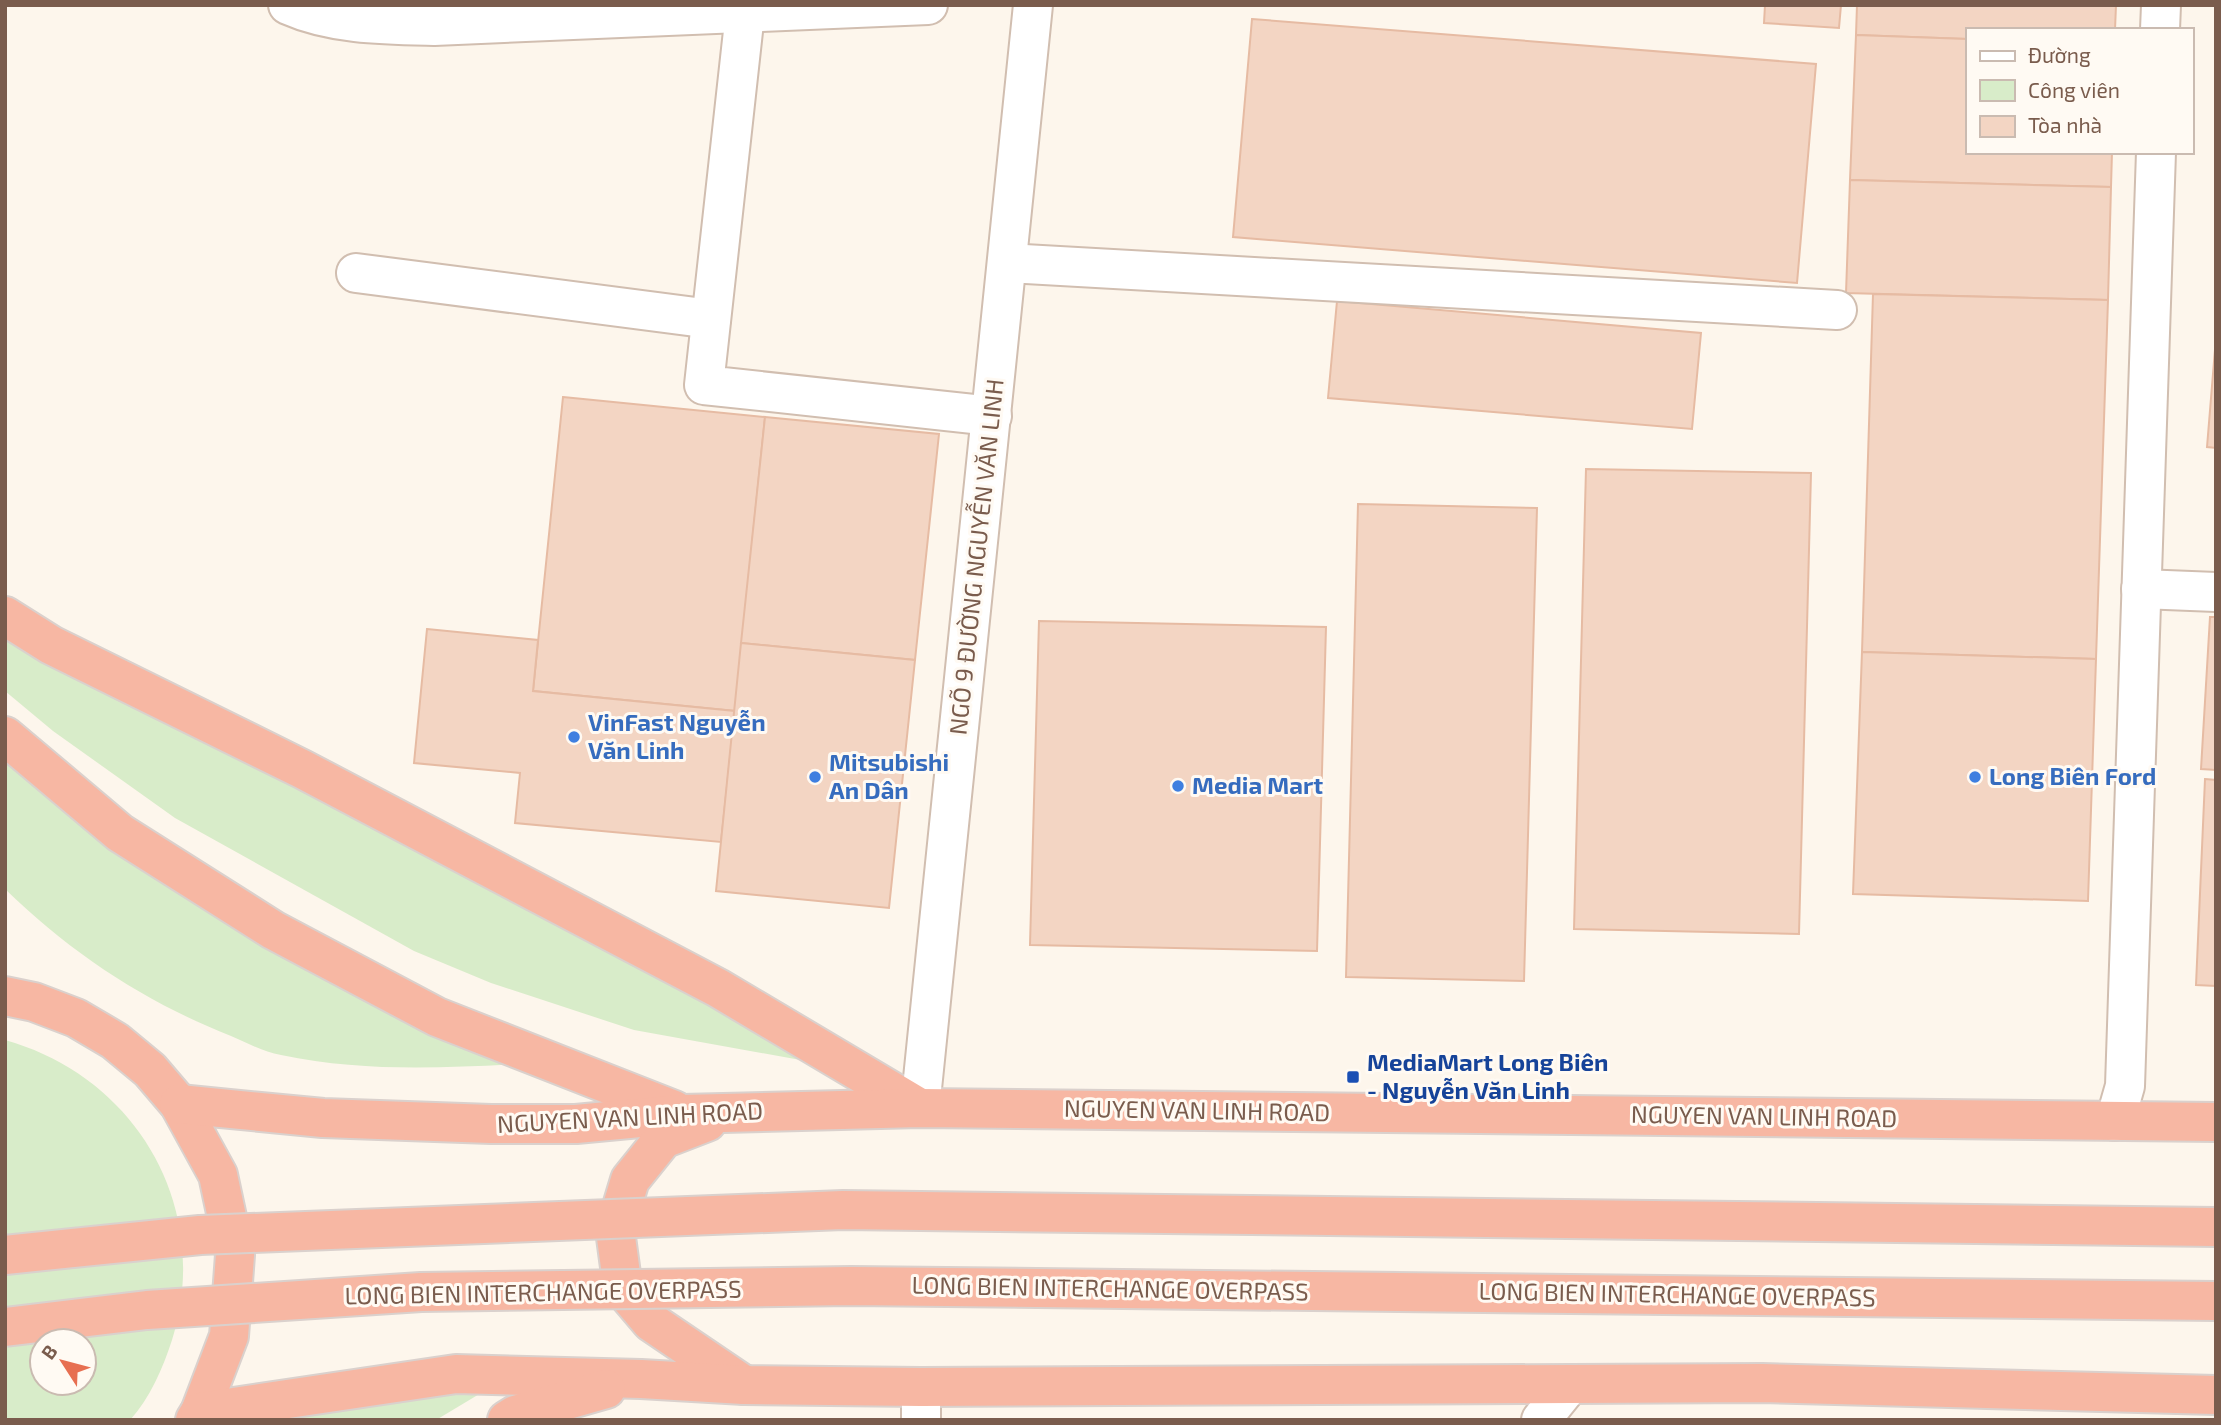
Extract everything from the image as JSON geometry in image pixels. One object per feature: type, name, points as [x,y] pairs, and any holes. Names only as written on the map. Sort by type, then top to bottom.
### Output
[{"type":"highway","points":[[5,616],[51,645],[302,769],[718,988],[920,1108]]},
{"type":"highway","points":[[5,736],[120,833],[273,930],[437,1017],[682,1114]]},
{"type":"highway","points":[[5,996],[34,1002],[76,1018],[115,1041],[150,1070],[179,1104],[218,1175],[235,1255],[229,1336],[198,1416]]},
{"type":"highway","name":"NGUYEN VAN LINH ROAD","points":[[179,1104],[323,1118],[492,1124],[576,1124],[682,1114],[920,1108],[2216,1122]]},
{"type":"highway","points":[[732,1112],[663,1139],[630,1180],[615,1230],[623,1289],[651,1322],[744,1385]]},
{"type":"highway","points":[[5,1255],[200,1235],[843,1210],[2216,1227]]},
{"type":"highway","name":"LONG BIEN INTERCHANGE OVERPASS","points":[[5,1327],[147,1310],[421,1292],[851,1286],[2216,1301]]},
{"type":"highway","points":[[198,1416],[456,1374],[642,1379],[744,1385],[921,1403],[1570,1384],[1762,1383],[2216,1395]]},
{"type":"highway","points":[[507,1420],[515,1415],[642,1379]]},
{"type":"street","points":[[288,5],[305,13],[370,25],[392,15],[434,26],[586,12],[928,5]]},
{"type":"street","name":"NGÕ 9 ĐƯỜNG NGUYỄN VĂN LINH","points":[[920,1108],[1033,5]]},
{"type":"street","points":[[2160,28],[2161,5]]},
{"type":"street","points":[[770,10],[711,319],[704,385],[992,416]]},
{"type":"street","points":[[2115,1121],[2125,1086],[2156,154]]},
{"type":"street","points":[[1008,263],[1837,310]]},
{"type":"street","points":[[356,273],[711,319]]},
{"type":"street","points":[[2141,589],[2216,592]]},
{"type":"street","points":[[1541,1420],[1570,1384]]},
{"type":"green space","points":[[5,623],[817,1063],[634,1030],[491,983],[414,951],[175,818],[53,731],[5,691]]},
{"type":"green space","points":[[5,747],[520,1064],[371,1066],[281,1055],[262,1050],[199,1023],[139,992],[56,935],[5,889]]},
{"type":"green space","points":[[5,1040],[52,1058],[93,1084],[127,1116],[153,1154],[172,1197],[182,1243],[182,1291],[172,1340],[164,1361],[150,1392],[130,1420],[5,1420]]},
{"type":"green space","points":[[491,1387],[436,1420],[282,1420],[313,1408]]},
{"type":"building","points":[[1765,5],[1841,5],[1839,28],[1764,23]]},
{"type":"building","points":[[1857,5],[2116,5],[2115,28],[1966,28],[1966,39],[1856,35]]},
{"type":"building","points":[[1252,19],[1816,64],[1797,283],[1233,237]]},
{"type":"building","points":[[1856,35],[1966,39],[1966,154],[2112,154],[2111,187],[1850,180]]},
{"type":"building","points":[[1850,180],[2111,187],[2108,300],[1846,293]]},
{"type":"building","points":[[1873,294],[2108,300],[2096,659],[1862,652]]},
{"type":"building","points":[[1337,301],[1701,333],[1692,429],[1328,398]]},
{"type":"building","points":[[2216,337],[2216,448],[2207,447]]},
{"type":"building","points":[[563,397],[765,417],[735,711],[533,691]]},
{"type":"building","points":[[765,417],[939,434],[915,660],[741,643]]},
{"type":"building","points":[[1586,469],[1811,473],[1799,934],[1574,929]]},
{"type":"building","points":[[1358,504],[1537,508],[1524,981],[1346,977]]},
{"type":"building","points":[[2210,617],[2216,617],[2216,770],[2201,769]]},
{"type":"building","name":"Media Mart","points":[[1039,621],[1326,627],[1317,951],[1030,945]]},
{"type":"building","name":"VinFast Nguyễn Văn Linh","points":[[427,629],[538,640],[533,691],[735,711],[721,842],[515,823],[520,773],[414,763]]},
{"type":"building","name":"Mitsubishi An Dân","points":[[741,643],[915,660],[889,908],[716,891]]},
{"type":"building","name":"Long Biên Ford","points":[[1862,652],[2096,659],[2088,901],[1853,894]]},
{"type":"building","points":[[2205,779],[2216,780],[2216,986],[2196,985]]},
{"type":"place","name":"VinFast Nguyễn Văn Linh","points":[[574,737]]},
{"type":"place","name":"Mitsubishi An Dân","points":[[815,777]]},
{"type":"place","name":"Long Biên Ford","points":[[1975,777]]},
{"type":"place","name":"Media Mart","points":[[1178,786]]},
{"type":"place","name":"MediaMart Long Biên - Nguyễn Văn Linh","points":[[1353,1077]]}]
